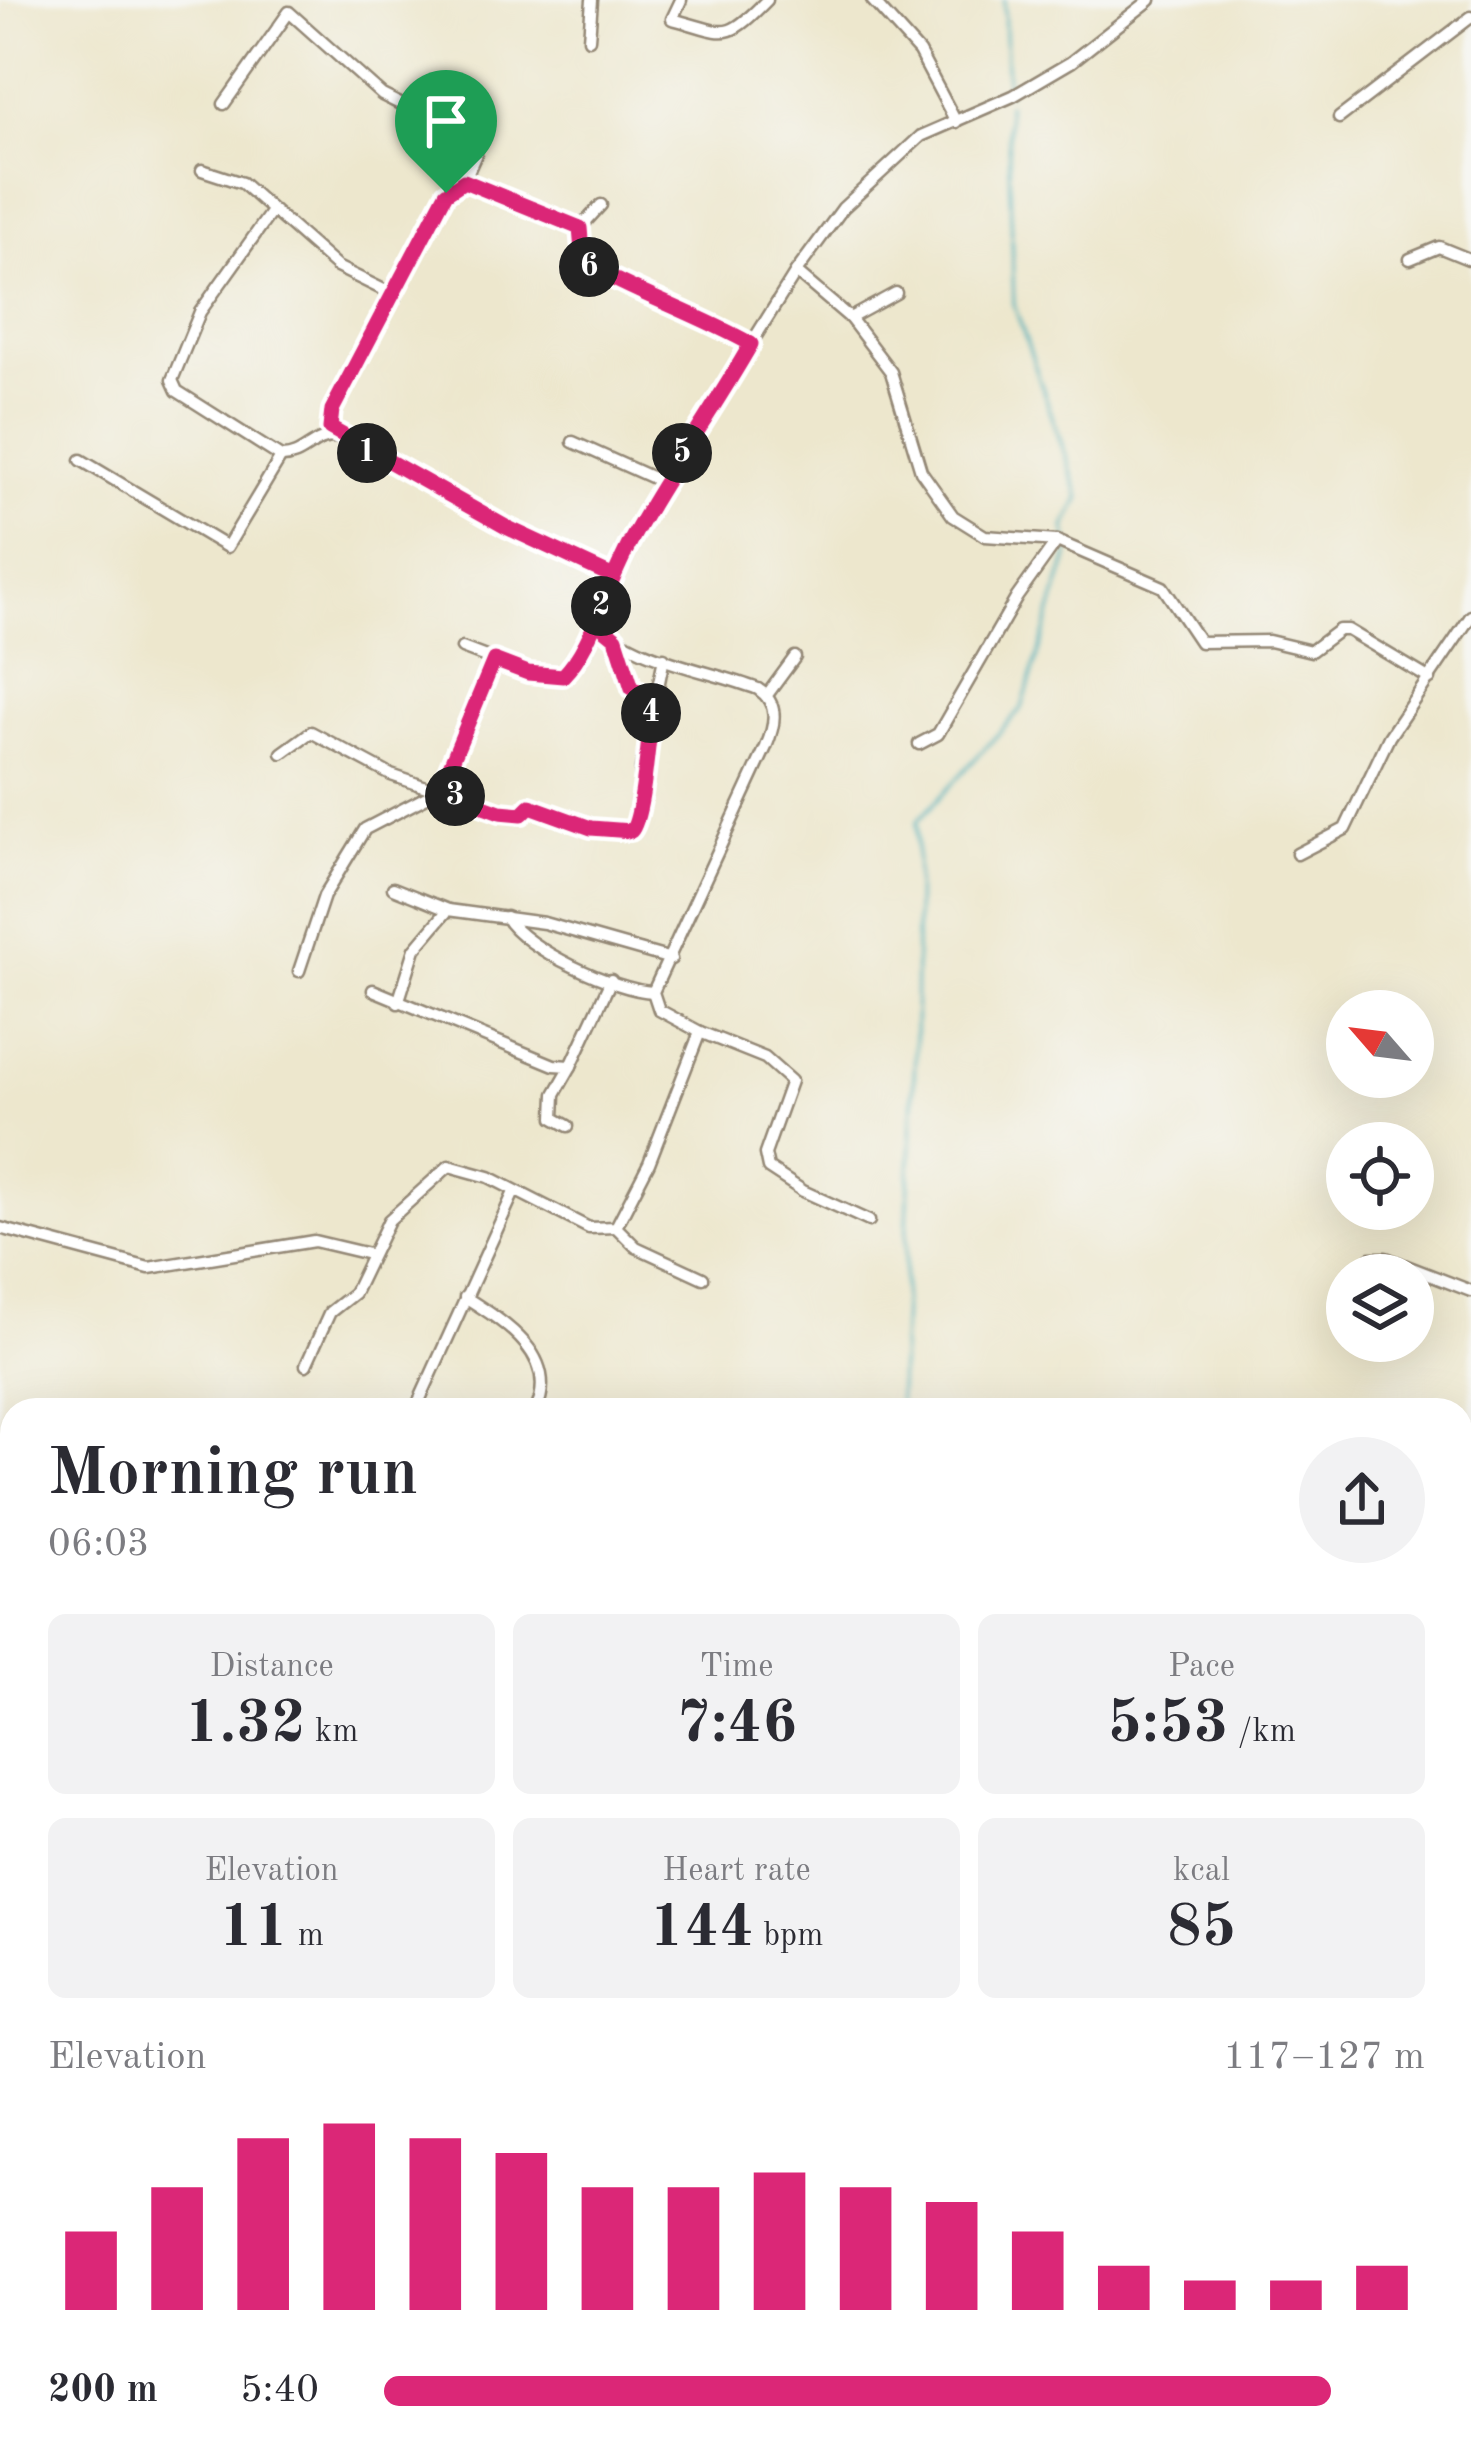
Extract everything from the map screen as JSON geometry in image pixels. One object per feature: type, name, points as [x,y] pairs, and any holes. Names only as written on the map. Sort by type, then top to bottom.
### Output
[{"type":"street","points":[[589,39],[592,0]]},
{"type":"street","points":[[680,0],[672,19],[717,35],[735,32],[767,0]]},
{"type":"street","points":[[872,0],[919,52],[956,122]]},
{"type":"street","points":[[462,648],[528,673],[563,676],[575,664],[664,483],[796,272],[843,208],[921,136],[1071,62],[1150,0]]},
{"type":"street","points":[[224,104],[289,12],[382,95],[472,140],[476,154],[464,181],[446,193],[432,217],[396,296],[332,410],[329,422],[337,437]]},
{"type":"street","points":[[1339,118],[1471,17]]},
{"type":"street","points":[[202,170],[242,183],[337,267],[396,296]]},
{"type":"street","points":[[464,181],[580,228]]},
{"type":"street","points":[[601,205],[580,228],[583,263],[649,300],[708,320],[751,344]]},
{"type":"street","points":[[272,211],[200,312],[172,380],[177,391],[281,457],[295,456],[326,436],[337,437],[506,527],[614,577]]},
{"type":"street","points":[[1411,259],[1439,247],[1471,260]]},
{"type":"street","points":[[796,272],[850,318],[891,372],[921,472],[953,516],[986,536],[1057,542],[1162,586],[1200,642],[1269,641],[1311,651],[1339,630],[1348,630],[1430,679]]},
{"type":"street","points":[[850,318],[896,293]]},
{"type":"street","points":[[573,442],[664,483]]},
{"type":"street","points":[[81,460],[227,547],[281,457]]},
{"type":"street","points":[[919,744],[938,734],[1017,597],[1057,542]]},
{"type":"street","points":[[1297,854],[1345,829],[1388,737],[1471,616]]},
{"type":"street","points":[[594,620],[616,638],[767,695],[775,714],[772,730],[653,992],[659,1010],[765,1058],[791,1081],[765,1154],[768,1168],[824,1202],[869,1221]]},
{"type":"street","points":[[616,638],[632,688],[654,698]]},
{"type":"street","points":[[767,695],[795,657]]},
{"type":"street","points":[[283,753],[304,734],[318,734],[391,775],[500,812],[522,814],[530,806],[591,828],[631,831],[641,812],[641,769],[664,658]]},
{"type":"street","points":[[299,971],[324,896],[365,829],[440,790],[494,660]]},
{"type":"street","points":[[393,888],[448,910],[506,916],[671,959]]},
{"type":"street","points":[[398,1003],[415,949],[448,910]]},
{"type":"street","points":[[506,916],[532,945],[611,980],[653,992]]},
{"type":"street","points":[[568,1126],[554,1118],[555,1094],[611,980]]},
{"type":"street","points":[[373,990],[554,1065],[572,1066]]},
{"type":"street","points":[[616,1227],[649,1163],[700,1032]]},
{"type":"street","points":[[306,1365],[330,1312],[354,1293],[389,1220],[449,1166],[489,1177],[589,1228],[616,1227],[636,1247],[703,1278]]},
{"type":"street","points":[[421,1398],[514,1192]]},
{"type":"street","points":[[0,1228],[149,1268],[314,1241],[342,1243],[369,1254]]},
{"type":"street","points":[[1434,1277],[1471,1291]]},
{"type":"street","points":[[466,1297],[502,1322],[537,1359],[544,1390],[541,1398]]},
{"type":"waterway","points":[[1004,0],[1007,94]]},
{"type":"waterway","points":[[1007,104],[1014,305],[1080,498],[1065,527],[1068,541]]},
{"type":"waterway","points":[[899,1398],[915,1057],[917,822],[1022,708],[1070,550]]},
{"type":"route","points":[[446,193],[373,340],[332,410],[330,428],[337,437],[506,527],[605,577],[614,577],[594,620],[575,664],[563,676],[528,673],[494,660],[440,790],[500,812],[522,814],[530,806],[591,828],[631,831],[641,812],[641,769],[654,698],[632,688],[616,638],[594,620],[600,609],[631,540],[751,344],[708,320],[649,300],[583,263],[580,228],[464,181],[446,193]]}]
